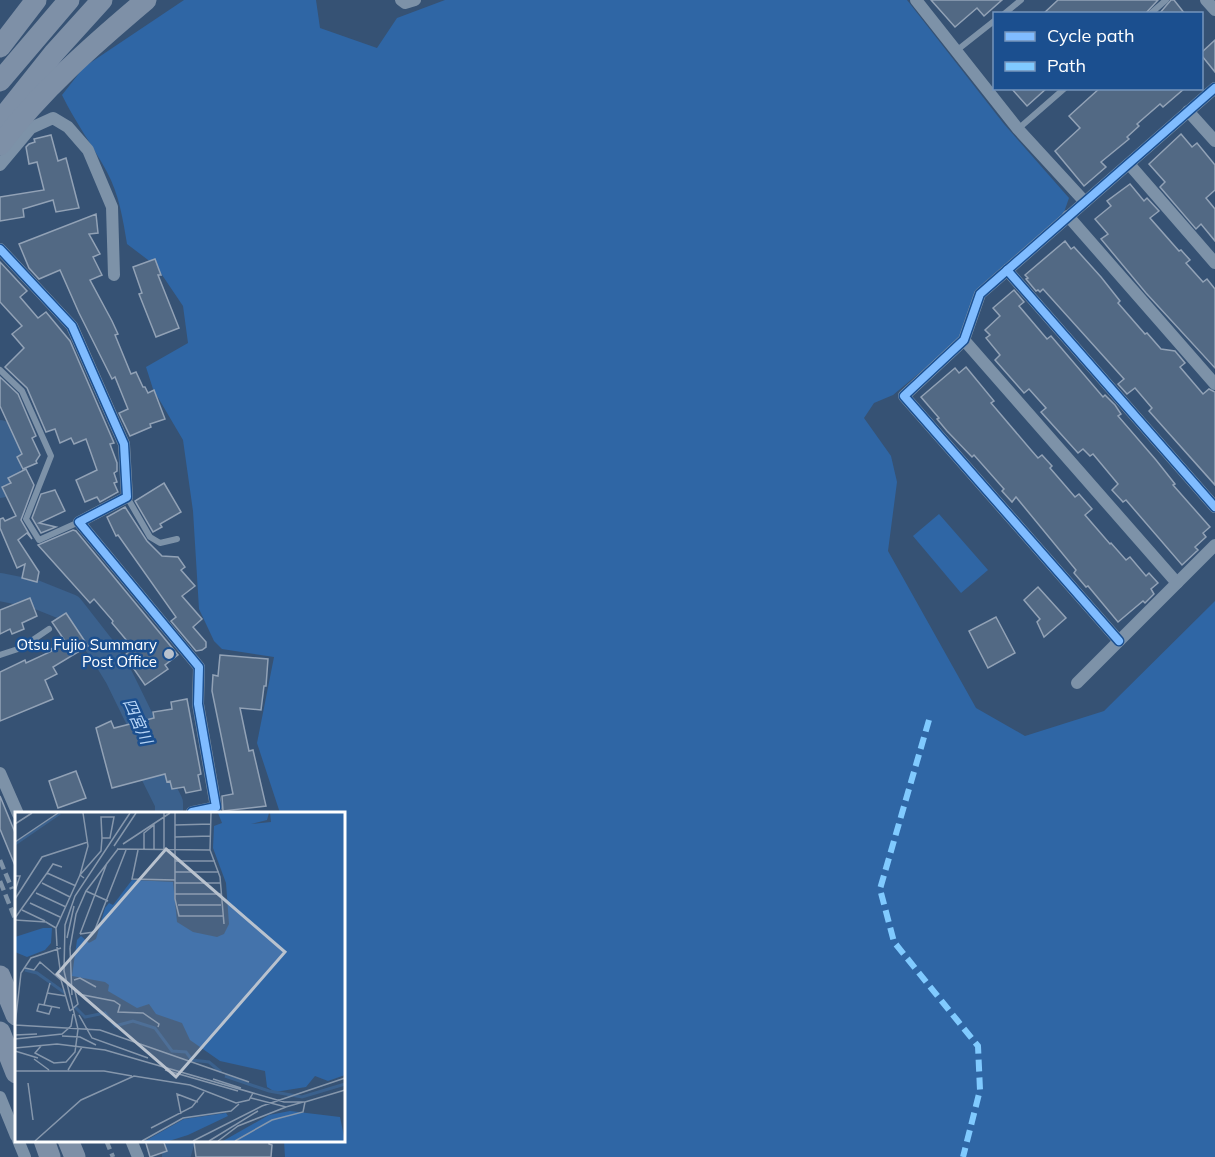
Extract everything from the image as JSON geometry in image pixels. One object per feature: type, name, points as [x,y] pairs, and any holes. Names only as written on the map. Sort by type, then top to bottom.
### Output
[{"type":"highway","points":[[0,47],[36,0]]},
{"type":"highway","points":[[0,81],[69,0]]},
{"type":"highway","points":[[0,145],[34,105],[83,54],[146,0]]},
{"type":"highway","points":[[0,121],[54,53],[99,4]]},
{"type":"highway","points":[[0,976],[15,1013]]},
{"type":"highway","points":[[0,1032],[15,1070]]},
{"type":"highway","points":[[45,1142],[50,1157]]},
{"type":"highway","points":[[69,1142],[75,1157]]},
{"type":"street","points":[[401,0],[405,3],[415,0]]},
{"type":"street","points":[[916,0],[1018,129],[1085,202]]},
{"type":"street","points":[[1206,0],[1215,10]]},
{"type":"street","points":[[1119,641],[904,396],[964,340],[980,294],[1215,88]]},
{"type":"street","points":[[1188,111],[1215,141]]},
{"type":"street","points":[[0,165],[32,129],[53,118],[68,127],[88,150],[112,207],[114,275]]},
{"type":"street","points":[[1129,164],[1215,263]]},
{"type":"street","points":[[1068,216],[1215,384]]},
{"type":"street","points":[[0,249],[72,326],[124,444],[127,497],[79,522],[199,667],[198,704],[216,807],[196,812]]},
{"type":"street","points":[[1007,270],[1215,507]]},
{"type":"street","points":[[964,340],[1177,583]]},
{"type":"street","points":[[1077,683],[1215,545]]},
{"type":"street","points":[[0,773],[18,812]]},
{"type":"street","points":[[0,1097],[15,1133]]},
{"type":"street","points":[[19,1142],[25,1157]]},
{"type":"street","points":[[132,1142],[138,1157]]},
{"type":"lane","points":[[1006,12],[1021,0]]},
{"type":"lane","points":[[1152,12],[1166,0]]},
{"type":"lane","points":[[955,52],[993,22]]},
{"type":"lane","points":[[1018,129],[1063,90]]},
{"type":"lane","points":[[0,370],[22,391],[51,456],[26,519],[39,540],[79,522]]},
{"type":"lane","points":[[127,497],[150,537],[160,543],[177,539]]},
{"type":"lane","points":[[0,655],[21,648],[49,629]]},
{"type":"shaded area","points":[[184,0],[316,0],[320,28],[377,48],[397,18],[445,0],[907,0],[1004,124],[1069,198],[1063,215],[987,280],[959,340],[893,395],[874,403],[864,418],[891,456],[897,482],[888,551],[976,708],[1025,736],[1104,711],[1215,601],[1215,1157],[285,1157],[284,1142],[345,1142],[345,812],[280,812],[257,743],[274,657],[222,649],[214,641],[199,609],[193,511],[183,440],[153,389],[146,367],[188,343],[183,306],[156,266],[127,244],[115,189],[102,162],[62,95],[84,67]]},
{"type":"shaded area","points":[[939,514],[988,570],[961,593],[913,536]]},
{"type":"building","points":[[931,0],[1002,0],[984,16],[977,8],[955,27]]},
{"type":"building","points":[[1058,0],[1158,0],[1147,12],[1045,12]]},
{"type":"building","points":[[1171,0],[1174,0],[1183,12],[1161,12]]},
{"type":"building","points":[[1215,40],[1215,72],[1203,57],[1203,51]]},
{"type":"building","points":[[1013,90],[1045,90],[1027,106]]},
{"type":"building","points":[[1098,90],[1183,90],[1163,107],[1160,104],[1137,124],[1139,126],[1127,137],[1129,139],[1101,162],[1106,167],[1084,186],[1055,151],[1080,128],[1069,116]]},
{"type":"building","points":[[1181,134],[1192,147],[1197,143],[1215,165],[1215,190],[1206,198],[1215,209],[1215,241],[1201,224],[1196,229],[1160,187],[1165,182],[1149,164]]},
{"type":"building","points":[[51,135],[58,161],[66,158],[79,208],[56,212],[53,200],[23,209],[24,217],[0,221],[0,197],[44,190],[37,162],[29,164],[26,147],[35,142],[34,139]]},
{"type":"building","points":[[1130,184],[1144,201],[1147,198],[1159,211],[1150,218],[1190,260],[1186,263],[1203,282],[1207,279],[1215,289],[1215,368],[1146,293],[1101,239],[1108,234],[1095,219],[1111,206],[1107,201]]},
{"type":"building","points":[[96,214],[98,233],[89,234],[100,254],[93,257],[102,275],[90,280],[118,334],[115,335],[131,374],[136,372],[148,393],[154,390],[165,419],[150,424],[151,427],[130,436],[119,413],[128,409],[115,377],[112,379],[60,270],[39,279],[29,268],[19,244]]},
{"type":"building","points":[[1065,241],[1071,249],[1074,247],[1101,277],[1120,301],[1118,303],[1145,334],[1147,333],[1161,349],[1175,351],[1185,363],[1180,367],[1203,394],[1209,389],[1215,392],[1215,485],[1149,411],[1152,408],[1135,388],[1127,394],[1118,384],[1124,379],[1043,289],[1040,292],[1036,291],[1026,279],[1028,278],[1025,275]]},
{"type":"building","points":[[155,259],[161,275],[158,275],[179,328],[156,337],[139,294],[142,293],[133,267]]},
{"type":"building","points":[[0,262],[27,291],[20,297],[38,318],[46,312],[70,341],[114,443],[110,444],[117,463],[117,471],[114,473],[117,482],[114,483],[118,492],[100,502],[97,497],[85,502],[76,480],[97,470],[86,439],[74,444],[71,438],[60,443],[55,429],[46,432],[27,388],[5,367],[24,348],[12,334],[22,326],[0,302]]},
{"type":"building","points":[[1014,290],[1024,302],[1019,306],[1047,339],[1051,336],[1103,397],[1105,395],[1115,405],[1121,414],[1118,416],[1210,527],[1203,533],[1206,537],[1195,547],[1198,550],[1182,565],[1126,500],[1123,502],[1112,490],[1118,484],[1093,454],[1090,456],[1083,449],[1078,453],[1041,412],[1046,408],[1029,389],[1024,393],[995,360],[1000,355],[986,338],[990,335],[985,330],[1000,316],[993,308]]},
{"type":"building","points":[[966,367],[994,401],[991,403],[1038,458],[1042,455],[1075,497],[1079,494],[1092,509],[1085,515],[1110,544],[1126,560],[1130,557],[1146,576],[1149,573],[1158,583],[1151,589],[1154,594],[1145,603],[1143,601],[1118,622],[1074,573],[1076,570],[1016,497],[1012,502],[1002,491],[1004,489],[974,455],[972,457],[947,431],[921,397],[955,368],[959,373]]},
{"type":"building","points":[[0,377],[18,394],[36,436],[32,438],[40,455],[37,463],[23,469],[17,457],[22,454],[0,406]]},
{"type":"building","points":[[26,469],[34,485],[21,520],[32,539],[27,533],[18,540],[39,572],[37,582],[22,578],[25,564],[17,568],[0,528],[0,519],[3,518],[5,521],[16,516],[2,487],[11,483],[8,478]]},
{"type":"building","points":[[164,483],[181,512],[160,524],[162,527],[153,532],[135,501]]},
{"type":"building","points":[[55,490],[65,511],[39,523],[56,527],[41,533],[32,518],[41,494]]},
{"type":"building","points":[[125,507],[147,541],[162,556],[178,557],[185,567],[181,570],[195,586],[182,596],[202,619],[193,627],[206,642],[206,647],[202,650],[196,651],[171,621],[176,617],[118,535],[116,536],[107,517]]},
{"type":"building","points":[[73,530],[178,655],[165,665],[168,669],[145,685],[135,668],[124,656],[133,648],[112,623],[113,621],[94,599],[90,603],[38,545]]},
{"type":"building","points":[[1038,587],[1066,618],[1044,637],[1037,622],[1040,619],[1024,600]]},
{"type":"building","points":[[30,598],[37,616],[22,623],[24,629],[12,634],[10,629],[0,634],[0,610]]},
{"type":"building","points":[[66,613],[88,646],[53,667],[57,674],[45,680],[53,699],[0,721],[0,672],[52,651],[51,649],[65,641],[52,622]]},
{"type":"building","points":[[996,617],[1015,653],[988,668],[969,631]]},
{"type":"building","points":[[220,655],[268,659],[261,710],[240,708],[249,751],[253,750],[266,806],[223,811],[222,796],[233,794],[212,691],[213,675],[218,676]]},
{"type":"building","points":[[187,699],[201,774],[198,775],[201,790],[186,793],[184,787],[172,789],[165,774],[112,788],[96,728],[111,721],[114,728],[154,718],[153,712],[172,709],[171,702]]},
{"type":"building","points":[[76,771],[86,798],[58,808],[49,781]]},
{"type":"building","points":[[0,796],[15,833],[15,866],[0,829]]},
{"type":"building","points":[[146,1142],[164,1142],[167,1151],[150,1157]]},
{"type":"building","points":[[194,1142],[269,1142],[272,1145],[271,1157],[196,1157]]},
{"type":"waterway","name":"四宮川","points":[[0,434],[8,459],[8,465],[0,484]]},
{"type":"waterway","name":"四宮川","points":[[0,587],[35,594],[70,608],[102,649],[119,677],[144,728],[155,775],[169,803],[169,812]]},
{"type":"waterway","name":"四宮川","points":[[176,1157],[180,1142]]},
{"type":"railway","points":[[0,860],[12,889]]},
{"type":"railway","points":[[0,881],[15,918]]},
{"type":"railway","points":[[107,1142],[113,1157]]},
{"type":"marked path","points":[[929,720],[880,889],[894,942],[978,1046],[980,1090],[963,1157]]},
{"type":"cycle path","points":[[1119,641],[904,396],[964,340],[980,294],[1215,88]]},
{"type":"cycle path","points":[[0,249],[72,326],[124,444],[127,497],[79,522],[199,667],[198,704],[216,807],[192,812]]},
{"type":"cycle path","points":[[1007,270],[1215,507]]},
{"type":"place","name":"Otsu Fujio Summary Post Office","points":[[169,654]]}]
